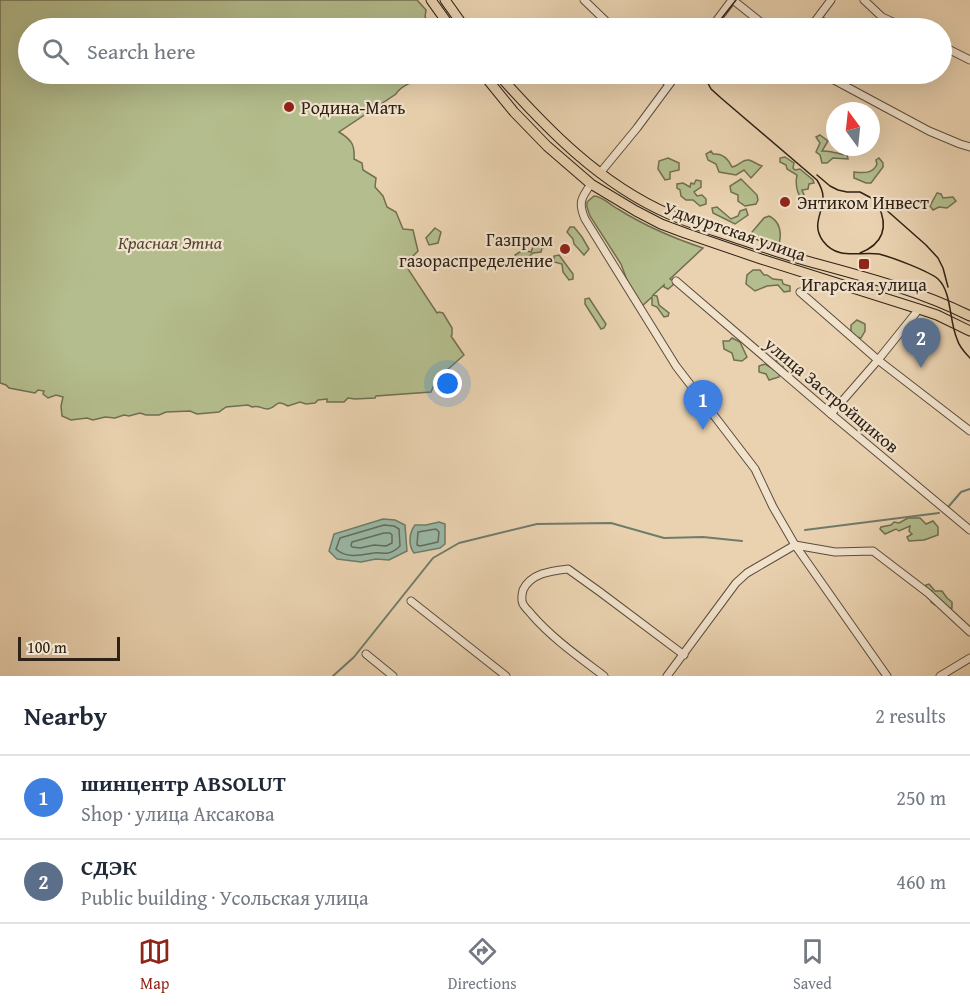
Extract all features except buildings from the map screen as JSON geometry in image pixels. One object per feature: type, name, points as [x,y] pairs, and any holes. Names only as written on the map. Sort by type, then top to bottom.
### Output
[{"type":"main road","points":[[431,0],[444,18]]},
{"type":"main road","points":[[444,0],[458,18]]},
{"type":"main road","name":"Удмуртская улица","points":[[491,84],[547,146],[591,184],[661,224],[761,259],[919,309],[970,331]]},
{"type":"main road","name":"Удмуртская улица","points":[[507,84],[554,134],[600,173],[668,214],[804,260],[888,283],[949,305],[970,316]]},
{"type":"main road","points":[[591,184],[600,173]]},
{"type":"street","points":[[584,0],[603,18]]},
{"type":"street","points":[[718,18],[732,0],[755,18]]},
{"type":"street","points":[[818,18],[831,0]]},
{"type":"street","points":[[864,0],[884,18]]},
{"type":"street","points":[[952,51],[970,60]]},
{"type":"street","points":[[600,173],[669,84]]},
{"type":"street","points":[[841,84],[929,131],[970,147]]},
{"type":"street","points":[[591,184],[580,201],[580,208],[614,268],[676,366],[755,469],[795,545],[887,676]]},
{"type":"street","name":"улица Застройщиков","points":[[676,281],[970,531]]},
{"type":"street","points":[[800,292],[878,360],[970,430]]},
{"type":"street","points":[[831,414],[919,309]]},
{"type":"street","points":[[667,676],[736,583],[747,573],[795,545],[835,552],[873,551],[928,593],[970,632]]},
{"type":"street","points":[[604,676],[558,641],[523,604],[522,593],[527,583],[538,575],[568,569],[684,655]]},
{"type":"street","points":[[411,601],[506,676]]},
{"type":"street","points":[[366,654],[393,676]]},
{"type":"street","points":[[940,676],[970,658]]},
{"type":"green space","name":"Красная Этна","points":[[0,0],[417,0],[426,10],[426,18],[18,18],[18,84],[408,84],[339,132],[352,143],[354,159],[362,163],[363,170],[376,178],[375,187],[383,196],[387,207],[396,212],[403,229],[413,230],[418,251],[411,258],[415,263],[408,269],[437,313],[443,313],[452,328],[451,336],[464,355],[436,380],[431,392],[376,396],[375,398],[348,398],[344,402],[327,402],[327,399],[306,404],[300,402],[288,406],[278,403],[268,409],[248,405],[226,407],[219,412],[197,414],[190,411],[166,412],[159,415],[140,413],[115,418],[71,420],[62,416],[63,397],[56,395],[48,398],[43,394],[44,391],[38,390],[35,393],[9,388],[0,383]]},
{"type":"green space","points":[[820,135],[826,140],[822,151],[826,151],[826,156],[847,156],[848,159],[833,158],[827,163],[822,163],[820,155],[816,152],[820,143],[816,137]]},
{"type":"green space","points":[[711,151],[713,154],[725,157],[732,167],[747,160],[762,166],[751,178],[744,170],[736,175],[719,172],[716,164],[708,160],[706,154]]},
{"type":"green space","points":[[785,157],[794,163],[795,170],[800,169],[813,180],[814,183],[809,184],[808,189],[802,190],[804,195],[802,198],[797,189],[797,175],[780,162],[780,158]]},
{"type":"green space","points":[[668,158],[679,163],[679,170],[670,172],[670,179],[665,180],[658,169],[659,161]]},
{"type":"green space","points":[[879,158],[883,167],[871,183],[854,178],[854,172],[864,173],[873,170]]},
{"type":"green space","points":[[741,179],[757,195],[756,204],[745,206],[738,201],[738,195],[731,192],[730,186]]},
{"type":"green space","points":[[696,180],[701,181],[701,187],[694,192],[697,196],[702,195],[706,199],[706,204],[700,206],[693,200],[686,200],[677,188],[677,184],[683,183],[690,187],[691,183],[694,184]]},
{"type":"green space","points":[[937,193],[943,198],[953,197],[956,201],[947,208],[939,207],[933,210],[930,206]]},
{"type":"green space","points":[[594,196],[649,226],[703,248],[670,279],[673,285],[668,289],[664,285],[653,295],[657,296],[659,305],[669,313],[668,316],[664,317],[657,307],[652,305],[652,297],[642,306],[628,283],[621,264],[590,216],[587,202]]},
{"type":"green space","points":[[717,207],[731,219],[746,209],[748,215],[735,224],[713,213],[712,208]]},
{"type":"green space","points":[[769,216],[776,221],[780,232],[779,244],[776,245],[754,239],[751,236],[764,218]]},
{"type":"green space","points":[[570,227],[574,227],[589,249],[584,255],[567,232]]},
{"type":"green space","points":[[435,228],[441,232],[438,243],[429,245],[426,238]]},
{"type":"green space","points":[[543,238],[550,240],[550,246],[542,248],[541,252],[533,253],[522,263],[516,262],[515,255],[523,250],[531,252],[534,244],[539,246]]},
{"type":"green space","points":[[559,255],[573,274],[573,279],[569,280],[563,272],[562,264],[554,262],[554,256]]},
{"type":"green space","points":[[753,270],[760,270],[764,275],[782,280],[783,284],[790,286],[790,291],[784,292],[778,285],[767,286],[755,291],[746,284],[747,275]]},
{"type":"green space","points":[[589,298],[606,324],[604,328],[601,329],[585,304],[585,299]]},
{"type":"green space","points":[[857,320],[865,324],[865,331],[861,338],[851,332],[851,325]]},
{"type":"green space","points":[[732,338],[740,342],[747,357],[742,361],[734,360],[732,353],[724,349],[723,341],[729,341]]},
{"type":"green space","points":[[780,360],[784,365],[779,377],[769,380],[766,374],[759,372],[759,366],[765,364],[773,369],[776,361]]},
{"type":"green space","points":[[908,518],[920,518],[926,524],[933,521],[938,527],[938,535],[924,540],[909,541],[907,537],[912,534],[909,531],[910,526],[885,534],[880,529]]},
{"type":"green space","points":[[929,584],[935,591],[942,591],[952,602],[952,608],[946,609],[942,604],[935,605],[931,602],[932,591],[926,590],[926,585]]},
{"type":"water","points":[[383,519],[395,520],[405,525],[407,551],[389,560],[376,559],[361,562],[337,559],[329,551],[334,534]]},
{"type":"water","points":[[439,522],[445,524],[445,544],[440,548],[414,553],[410,539],[415,525]]},
{"type":"waterway","points":[[949,506],[961,492],[970,489]]},
{"type":"waterway","points":[[805,530],[939,513]]},
{"type":"waterway","points":[[333,676],[354,657],[433,558],[459,543],[537,524],[611,523],[664,538],[703,537],[742,541]]},
{"type":"tram line","points":[[722,18],[736,0]]},
{"type":"tram line","points":[[708,84],[711,89],[817,180],[823,197],[818,229],[823,241],[829,247],[849,254],[879,254],[919,268],[938,279],[946,291],[958,342],[970,358]]},
{"type":"tram line","points":[[817,175],[838,190],[860,192],[875,200],[938,258],[948,287]]},
{"type":"tram line","points":[[860,253],[874,245],[882,234],[883,221],[878,205]]},
{"type":"place","name":"Родина-Мать","points":[[289,107]]},
{"type":"place","name":"Энтиком Инвест","points":[[785,202]]},
{"type":"place","name":"Газпром газораспределение","points":[[565,249]]},
{"type":"place","name":"Игарская улица","points":[[864,264]]},
{"type":"place","name":"СДЭК","points":[[921,368]]},
{"type":"place","name":"шинцентр ABSOLUT","points":[[703,430]]}]
